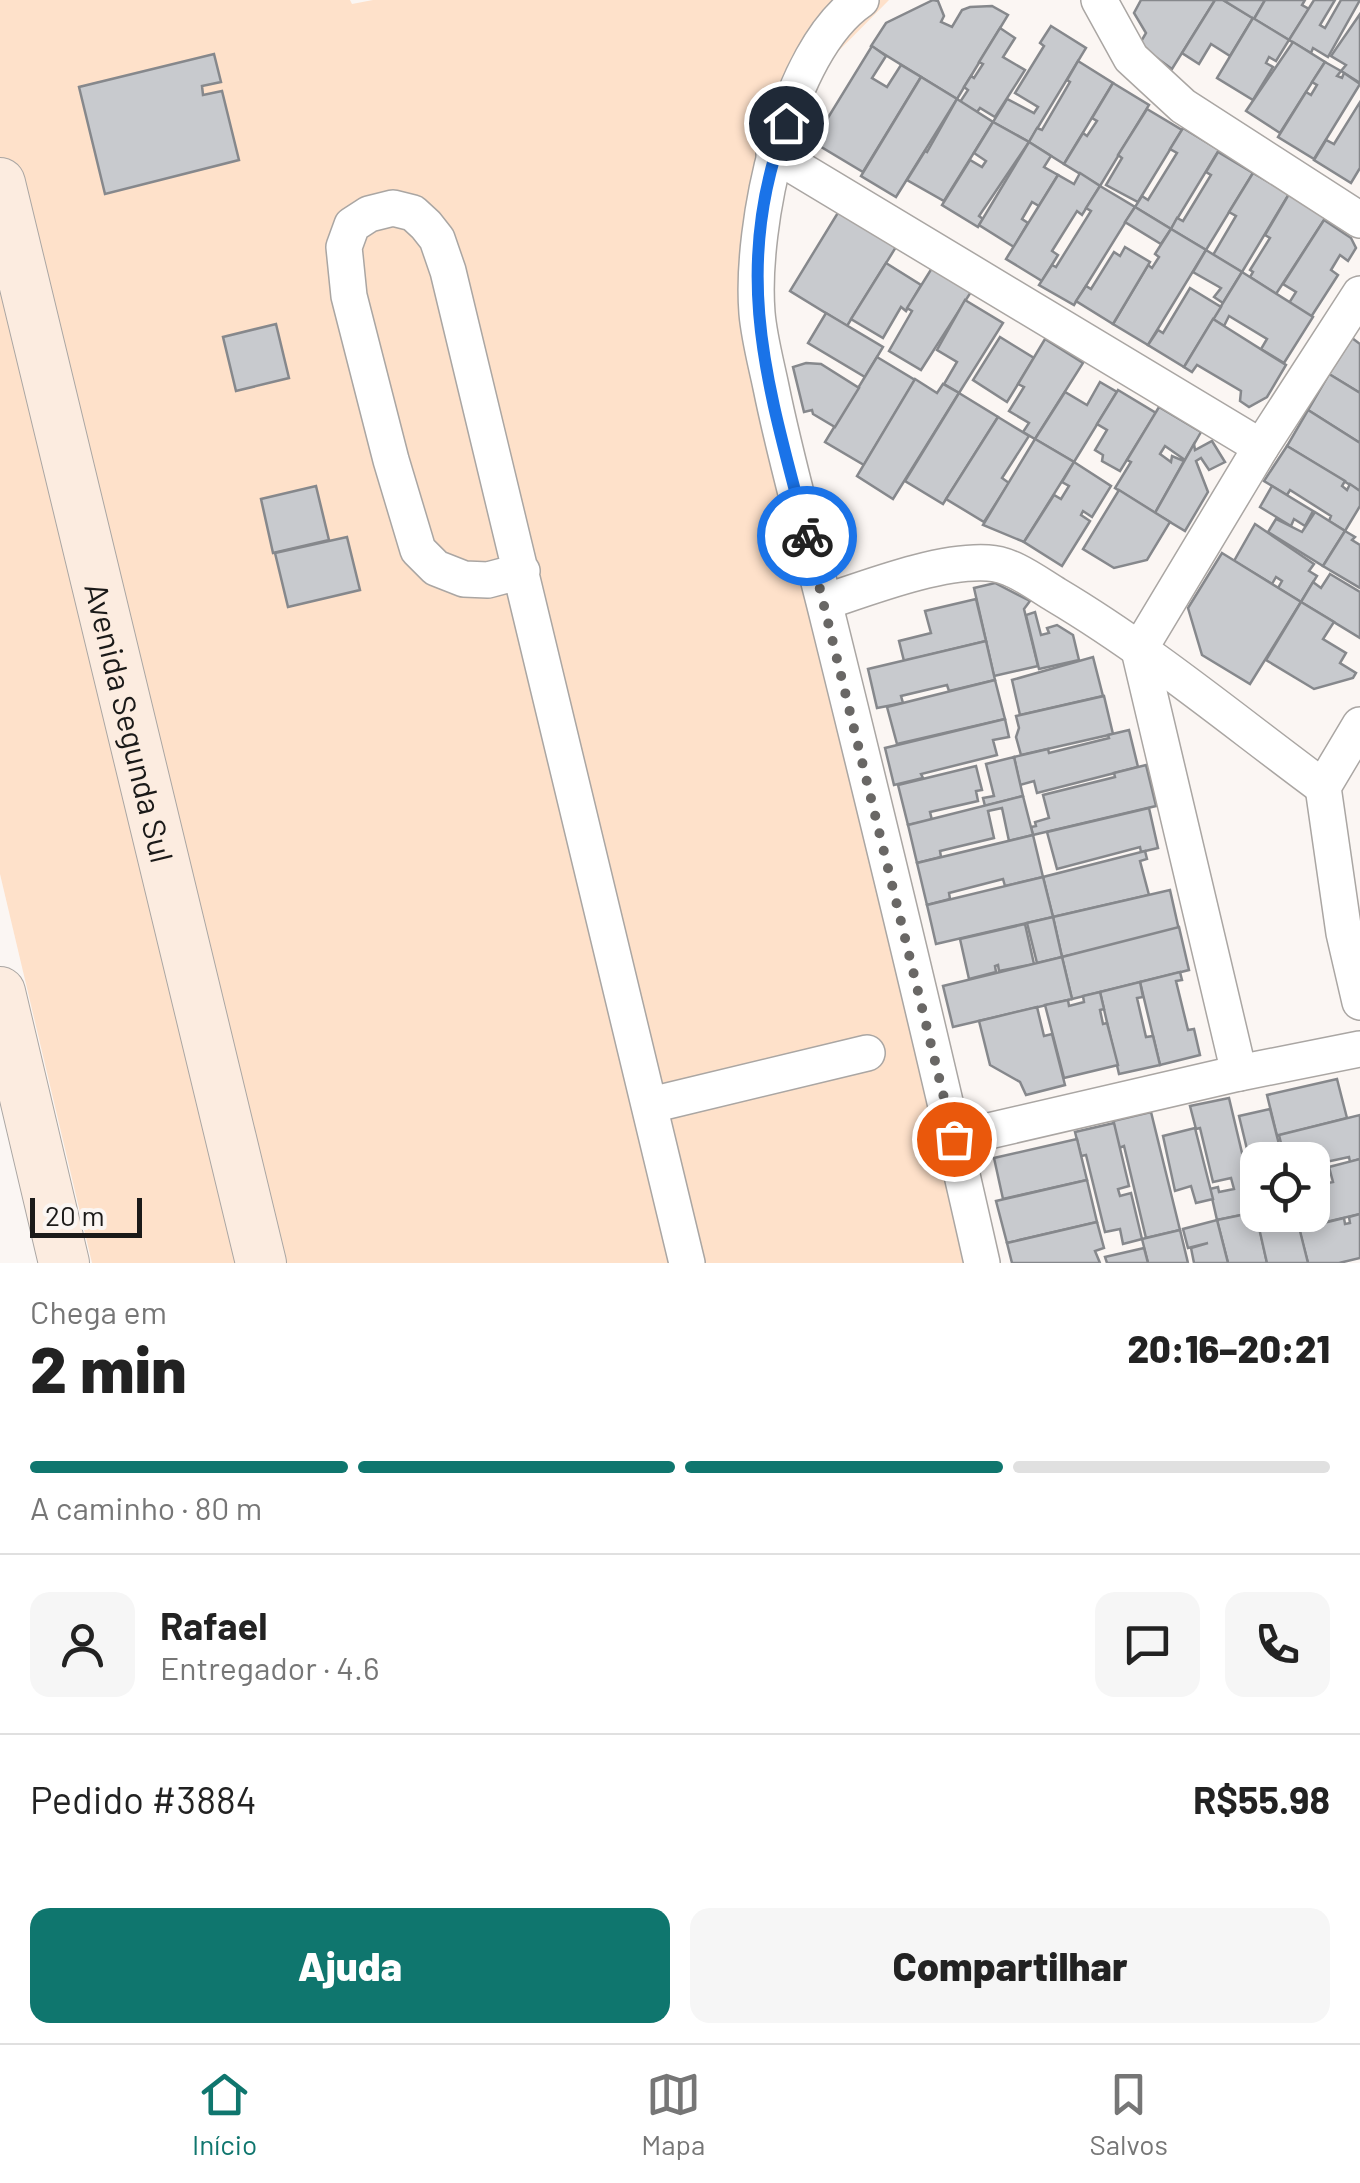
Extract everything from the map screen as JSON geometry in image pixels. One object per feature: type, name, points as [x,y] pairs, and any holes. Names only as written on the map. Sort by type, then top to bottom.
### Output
[{"type":"main road","name":"Avenida Segunda Sul","points":[[0,183],[260,1263]]},
{"type":"main road","points":[[0,992],[64,1263]]},
{"type":"street","points":[[860,0],[839,15],[820,46],[774,154],[760,211],[757,315],[781,436],[982,1263]]},
{"type":"street","points":[[1099,0],[1131,58],[1183,106],[1360,220]]},
{"type":"street","points":[[774,154],[1262,446]]},
{"type":"street","points":[[522,571],[488,580],[464,579],[436,568],[418,550],[350,296],[344,247],[352,225],[369,214],[393,208],[413,213],[437,240],[522,571],[687,1263]]},
{"type":"street","points":[[1239,1072],[1139,650],[1262,446],[1360,294]]},
{"type":"street","points":[[824,602],[896,579],[988,562],[1030,579],[1139,650],[1323,787],[1352,931],[1360,1002]]},
{"type":"street","points":[[1323,787],[1360,725]]},
{"type":"street","points":[[954,1139],[1239,1072],[1360,1049]]},
{"type":"street","points":[[651,1105],[867,1053]]},
{"type":"shaded area","points":[[0,0],[350,0],[352,4],[373,0],[889,0],[798,92],[756,267],[982,1263],[261,1263],[0,183]]},
{"type":"shaded area","points":[[0,250],[244,1263],[92,1263],[0,874]]},
{"type":"building","points":[[1141,0],[1215,0],[1172,69],[1139,45],[1146,33],[1134,13]]},
{"type":"building","points":[[1215,0],[1223,0],[1253,18],[1230,56],[1211,44],[1199,64],[1182,53]]},
{"type":"building","points":[[1223,0],[1265,0],[1254,19]]},
{"type":"building","points":[[1265,0],[1305,0],[1302,5],[1309,9],[1289,40],[1254,19]]},
{"type":"building","points":[[1314,0],[1335,0],[1320,25],[1325,28],[1341,0],[1360,0],[1328,57],[1313,48],[1311,53],[1289,40]]},
{"type":"building","points":[[938,1],[944,16],[941,22],[952,27],[962,10],[970,7],[992,6],[1008,15],[957,99],[871,46],[886,23]]},
{"type":"building","points":[[1360,14],[1360,83],[1341,71],[1346,65],[1331,56]]},
{"type":"building","points":[[1253,18],[1289,40],[1276,61],[1269,57],[1266,63],[1273,67],[1253,100],[1217,78]]},
{"type":"building","points":[[1051,26],[1086,48],[1029,142],[993,122],[1007,99],[1034,113],[1038,107],[1015,93],[1044,46],[1040,43]]},
{"type":"building","points":[[1000,28],[1015,38],[1003,57],[1025,70],[995,117],[960,102],[968,90],[964,87],[983,64],[979,62]]},
{"type":"building","points":[[1293,42],[1325,62],[1280,133],[1246,111]]},
{"type":"building","points":[[872,46],[886,56],[872,78],[887,87],[901,65],[921,77],[863,172],[813,142]]},
{"type":"building","points":[[214,54],[221,82],[202,86],[203,95],[222,91],[239,160],[105,194],[79,87]]},
{"type":"building","points":[[1078,61],[1113,83],[1064,164],[1029,142],[1037,128],[1042,130]]},
{"type":"building","points":[[1325,62],[1341,71],[1337,76],[1342,78],[1344,73],[1360,84],[1314,159],[1278,137],[1306,92],[1311,95],[1317,85],[1312,82]]},
{"type":"building","points":[[921,77],[957,99],[896,197],[861,176]]},
{"type":"building","points":[[1113,83],[1149,105],[1100,186],[1064,164],[1083,133],[1087,136],[1097,121],[1092,118]]},
{"type":"building","points":[[957,99],[993,122],[944,201],[907,180]]},
{"type":"building","points":[[1360,102],[1360,168],[1351,183],[1314,160],[1326,140],[1334,144]]},
{"type":"building","points":[[1147,109],[1182,130],[1138,202],[1106,185],[1122,158],[1118,155]]},
{"type":"building","points":[[993,122],[1029,142],[979,216],[983,219],[978,227],[942,205],[970,160],[982,167],[986,161],[974,153]]},
{"type":"building","points":[[1183,128],[1219,150],[1171,229],[1135,207],[1142,196],[1148,200],[1177,153],[1170,149]]},
{"type":"building","points":[[1029,142],[1051,156],[1044,167],[1058,175],[1039,206],[1032,202],[1022,219],[1028,223],[1014,247],[979,225]]},
{"type":"building","points":[[1218,152],[1253,173],[1206,250],[1171,229],[1177,218],[1183,221],[1211,175],[1206,172]]},
{"type":"building","points":[[1080,173],[1100,186],[1082,215],[1077,211],[1052,251],[1058,255],[1042,281],[1006,259],[1058,175],[1074,184]]},
{"type":"building","points":[[1253,173],[1289,194],[1242,272],[1213,255],[1236,216],[1229,212]]},
{"type":"building","points":[[1100,186],[1135,207],[1074,305],[1039,285],[1052,265],[1056,267],[1091,211],[1086,208]]},
{"type":"building","points":[[1289,194],[1326,217],[1276,294],[1250,277],[1250,270],[1270,238],[1265,235]]},
{"type":"building","points":[[1135,207],[1171,229],[1161,244],[1125,222]]},
{"type":"building","points":[[839,211],[896,247],[847,326],[790,291]]},
{"type":"building","points":[[1324,220],[1351,238],[1356,248],[1348,261],[1340,255],[1331,270],[1338,275],[1311,317],[1289,303],[1296,292],[1283,284]]},
{"type":"building","points":[[1171,229],[1206,250],[1148,345],[1113,324],[1148,265],[1152,268],[1159,257],[1155,254]]},
{"type":"building","points":[[1125,247],[1150,262],[1113,324],[1076,301],[1086,286],[1091,289],[1114,252],[1120,256]]},
{"type":"building","points":[[1206,250],[1242,272],[1223,303],[1214,297],[1221,288],[1193,272]]},
{"type":"building","points":[[886,263],[921,285],[906,311],[901,307],[883,338],[851,319]]},
{"type":"building","points":[[932,268],[971,292],[921,370],[889,351],[912,311],[907,308]]},
{"type":"building","points":[[1242,272],[1313,317],[1284,363],[1261,349],[1267,339],[1229,316],[1224,326],[1213,319]]},
{"type":"building","points":[[1190,288],[1221,307],[1184,367],[1148,345],[1158,330],[1163,333]]},
{"type":"building","points":[[965,300],[1003,323],[959,393],[944,384],[957,362],[937,350]]},
{"type":"building","points":[[826,313],[883,347],[865,377],[808,343]]},
{"type":"building","points":[[1213,319],[1286,365],[1267,397],[1249,407],[1240,401],[1241,391],[1197,365],[1192,372],[1184,367]]},
{"type":"building","points":[[276,324],[289,378],[236,391],[223,337]]},
{"type":"building","points":[[1000,337],[1034,358],[1007,402],[973,380]]},
{"type":"building","points":[[1352,338],[1360,344],[1360,393],[1329,374]]},
{"type":"building","points":[[1045,339],[1083,363],[1035,439],[1023,432],[1029,423],[1009,411],[1024,387],[1018,384]]},
{"type":"building","points":[[877,357],[915,380],[864,465],[825,442]]},
{"type":"building","points":[[821,364],[859,388],[835,427],[812,410],[804,412],[793,367]]},
{"type":"building","points":[[1329,374],[1360,393],[1360,443],[1308,410]]},
{"type":"building","points":[[915,379],[937,393],[943,384],[959,393],[893,499],[857,476]]},
{"type":"building","points":[[1100,382],[1117,392],[1074,462],[1035,439],[1065,392],[1087,405]]},
{"type":"building","points":[[1118,390],[1156,413],[1120,471],[1102,461],[1103,455],[1095,450],[1107,430],[1097,424]]},
{"type":"building","points":[[959,393],[998,417],[943,504],[905,481]]},
{"type":"building","points":[[1159,407],[1201,432],[1185,460],[1165,446],[1160,454],[1171,462],[1172,456],[1184,461],[1155,513],[1115,488]]},
{"type":"building","points":[[1308,410],[1360,443],[1360,491],[1287,446]]},
{"type":"building","points":[[998,417],[1029,436],[1002,478],[1009,483],[984,522],[946,499]]},
{"type":"building","points":[[1035,439],[1074,462],[1024,542],[983,525]]},
{"type":"building","points":[[1212,441],[1225,462],[1209,470],[1201,458],[1196,461],[1208,492],[1185,531],[1155,513],[1194,444],[1195,450]]},
{"type":"building","points":[[1287,446],[1345,481],[1342,486],[1347,490],[1350,484],[1360,491],[1360,506],[1345,531],[1329,521],[1331,516],[1290,490],[1287,495],[1264,481]]},
{"type":"building","points":[[1074,462],[1111,486],[1092,517],[1083,511],[1081,515],[1090,521],[1062,566],[1024,542],[1054,495],[1061,499],[1069,486],[1062,482]]},
{"type":"building","points":[[316,486],[329,540],[273,553],[261,499]]},
{"type":"building","points":[[1272,486],[1313,511],[1305,526],[1294,519],[1291,526],[1260,507]]},
{"type":"building","points":[[1119,490],[1170,522],[1147,560],[1114,568],[1083,549]]},
{"type":"building","points":[[1315,512],[1345,531],[1323,566],[1268,532],[1276,519],[1302,532]]},
{"type":"building","points":[[1255,524],[1314,564],[1309,571],[1317,576],[1301,602],[1278,588],[1282,581],[1276,577],[1272,584],[1234,561]]},
{"type":"building","points":[[1345,531],[1360,545],[1360,588],[1323,566]]},
{"type":"building","points":[[347,537],[360,590],[288,607],[275,553]]},
{"type":"building","points":[[1222,553],[1301,602],[1250,684],[1202,655],[1188,608]]},
{"type":"building","points":[[1330,574],[1360,592],[1360,638],[1301,602],[1313,582],[1321,588]]},
{"type":"building","points":[[995,583],[1030,601],[1024,609],[1038,666],[994,676],[974,588]]},
{"type":"building","points":[[976,599],[986,641],[904,661],[899,641],[931,633],[925,611]]},
{"type":"building","points":[[1301,602],[1334,622],[1323,639],[1346,653],[1340,663],[1356,673],[1353,678],[1314,689],[1266,660]]},
{"type":"building","points":[[1035,612],[1041,635],[1057,625],[1073,635],[1079,660],[1039,669],[1026,615]]},
{"type":"building","points":[[986,641],[995,680],[949,691],[947,685],[901,696],[903,703],[877,708],[868,669]]},
{"type":"building","points":[[1093,657],[1103,696],[1020,715],[1012,680]]},
{"type":"building","points":[[995,680],[1005,719],[897,744],[887,707]]},
{"type":"building","points":[[1104,696],[1113,734],[1021,755],[1016,716]]},
{"type":"building","points":[[1005,719],[1009,737],[993,740],[997,755],[921,774],[923,778],[894,785],[885,748]]},
{"type":"building","points":[[1129,730],[1138,767],[1037,793],[1034,781],[1020,785],[1014,757],[1048,749],[1049,753]]},
{"type":"building","points":[[1014,757],[1023,796],[985,806],[983,798],[994,796],[986,764]]},
{"type":"building","points":[[1146,765],[1156,806],[1033,835],[1031,827],[1036,826],[1035,822],[1049,818],[1043,795]]},
{"type":"building","points":[[976,766],[982,790],[976,791],[978,801],[930,812],[932,820],[908,825],[898,785]]},
{"type":"building","points":[[1023,796],[1033,835],[1009,841],[1002,808],[988,811],[994,838],[940,851],[941,857],[917,863],[908,825]]},
{"type":"building","points":[[1149,808],[1158,848],[1141,852],[1140,847],[1057,869],[1047,832]]},
{"type":"building","points":[[1033,835],[1043,877],[1005,886],[1003,879],[949,893],[950,899],[927,905],[917,863]]},
{"type":"building","points":[[1145,851],[1147,859],[1140,861],[1149,895],[1053,917],[1043,877]]},
{"type":"building","points":[[1043,877],[1053,917],[936,944],[927,905]]},
{"type":"building","points":[[1170,890],[1179,930],[1062,957],[1053,917]]},
{"type":"building","points":[[1053,917],[1062,957],[1037,963],[1027,923]]},
{"type":"building","points":[[1025,924],[1034,964],[999,971],[998,965],[996,972],[969,979],[960,939]]},
{"type":"building","points":[[1179,927],[1189,970],[1072,999],[1062,957]]},
{"type":"building","points":[[1062,957],[1072,999],[953,1027],[943,986]]},
{"type":"building","points":[[1180,972],[1182,980],[1176,981],[1188,1030],[1194,1029],[1200,1055],[1160,1065],[1140,982]]},
{"type":"building","points":[[1140,982],[1143,997],[1137,998],[1146,1037],[1153,1036],[1160,1065],[1119,1074],[1100,992]]},
{"type":"building","points":[[1100,992],[1103,1024],[1107,1023],[1118,1065],[1064,1078],[1045,1005],[1068,1000],[1069,1006],[1084,1002],[1083,996]]},
{"type":"building","points":[[1037,1007],[1044,1036],[1052,1034],[1065,1085],[1026,1095],[1020,1082],[990,1065],[979,1021]]},
{"type":"building","points":[[1337,1079],[1347,1118],[1277,1136],[1267,1095]]},
{"type":"building","points":[[1229,1098],[1240,1144],[1240,1215],[1217,1220],[1210,1189],[1234,1189],[1231,1178],[1213,1182],[1200,1128],[1196,1129],[1190,1106]]},
{"type":"building","points":[[1270,1109],[1278,1142],[1245,1142],[1239,1116]]},
{"type":"building","points":[[1151,1112],[1180,1230],[1146,1238],[1124,1146],[1119,1148],[1113,1121]]},
{"type":"building","points":[[1360,1115],[1360,1159],[1330,1161],[1330,1142],[1281,1142],[1279,1135]]},
{"type":"building","points":[[1114,1123],[1129,1186],[1118,1189],[1120,1196],[1131,1193],[1142,1239],[1123,1244],[1120,1229],[1105,1232],[1086,1155],[1081,1156],[1075,1132]]},
{"type":"building","points":[[1195,1128],[1213,1199],[1196,1203],[1191,1186],[1175,1191],[1163,1136]]},
{"type":"building","points":[[1077,1139],[1087,1180],[1003,1199],[994,1158]]},
{"type":"building","points":[[1360,1159],[1360,1214],[1330,1221],[1330,1167]]},
{"type":"building","points":[[1087,1180],[1097,1222],[1007,1243],[996,1201]]},
{"type":"building","points":[[1360,1214],[1360,1258],[1308,1263],[1300,1232],[1330,1232],[1330,1221],[1344,1218],[1345,1224],[1350,1223],[1349,1217]]},
{"type":"building","points":[[1240,1215],[1240,1232],[1260,1232],[1267,1263],[1228,1263],[1217,1220]]},
{"type":"building","points":[[1217,1220],[1228,1263],[1194,1263],[1191,1248],[1208,1243],[1188,1248],[1183,1229]]},
{"type":"building","points":[[1097,1222],[1104,1248],[1095,1251],[1100,1263],[1012,1263],[1007,1243]]},
{"type":"building","points":[[1180,1230],[1188,1263],[1148,1263],[1142,1239]]},
{"type":"building","points":[[1260,1232],[1300,1232],[1308,1263],[1267,1263]]},
{"type":"building","points":[[1144,1248],[1148,1263],[1107,1263],[1105,1257]]},
{"type":"way so far","points":[[807,536],[954,1139]]},
{"type":"route","points":[[786,123],[760,211],[757,315],[781,436],[807,536]]}]
